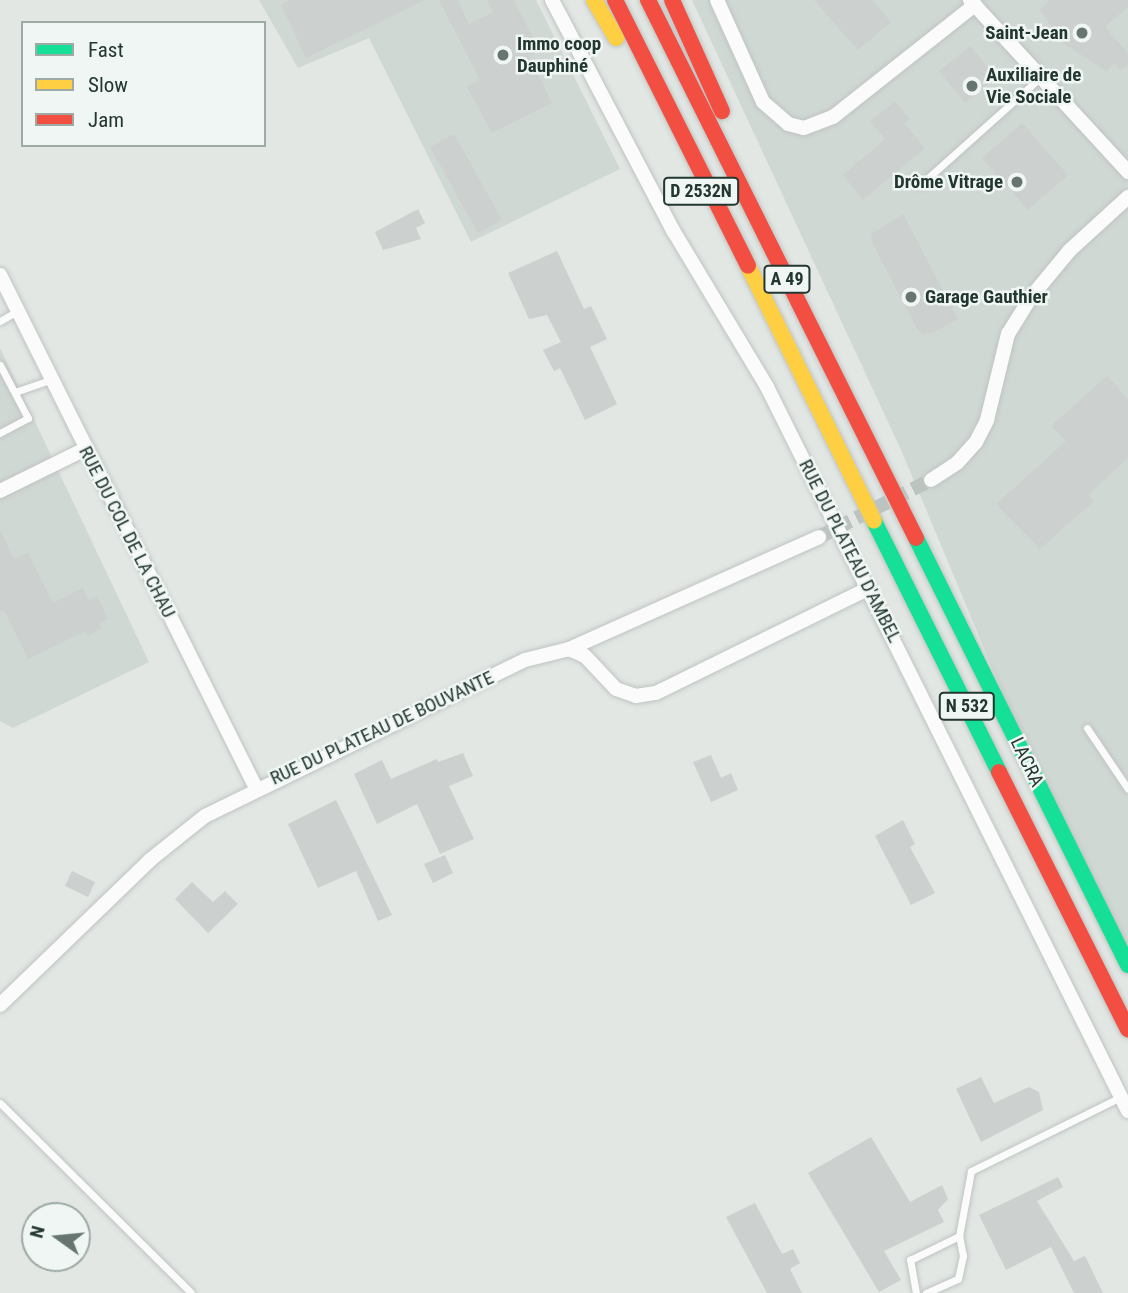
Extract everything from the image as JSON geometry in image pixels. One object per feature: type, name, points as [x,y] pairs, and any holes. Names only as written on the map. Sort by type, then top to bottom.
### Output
[{"type":"highway","name":"D 2532N","points":[[594,0],[808,382]]},
{"type":"highway","name":"A 49","points":[[615,0],[808,382]]},
{"type":"highway","name":"A 49","points":[[648,0],[925,558]]},
{"type":"highway","name":"D 2532N","points":[[672,0],[925,558]]},
{"type":"highway","name":"N 532","points":[[808,382],[1128,1030]]},
{"type":"highway","name":"LACRA","points":[[925,558],[1128,965]]},
{"type":"street","name":"RUE DU PLATEAU D'AMBEL","points":[[552,0],[674,232],[767,387],[1128,1111]]},
{"type":"street","points":[[717,0],[763,102],[788,124],[804,128],[833,117],[973,3],[1128,172]]},
{"type":"street","points":[[931,480],[957,463],[976,442],[987,420],[1008,334],[1031,297],[1070,250],[1128,197]]},
{"type":"street","name":"RUE DU COL DE LA CHAU","points":[[0,275],[256,788]]},
{"type":"street","points":[[0,491],[85,449]]},
{"type":"street","name":"RUE DU PLATEAU DE BOUVANTE","points":[[0,1005],[149,860],[205,816],[256,788],[525,660],[569,649],[819,537]]},
{"type":"street","points":[[569,649],[584,656],[616,688],[636,696],[656,693],[869,588]]},
{"type":"lane","points":[[920,185],[1041,77]]},
{"type":"lane","points":[[0,321],[18,310]]},
{"type":"lane","points":[[0,365],[29,418],[0,433]]},
{"type":"lane","points":[[15,393],[52,379]]},
{"type":"lane","points":[[1087,728],[1128,789]]},
{"type":"lane","points":[[926,1293],[958,1279],[963,1256],[959,1236],[971,1171],[1121,1097]]},
{"type":"lane","points":[[0,1103],[191,1293]]},
{"type":"lane","points":[[916,1293],[910,1260],[959,1236]]},
{"type":"shaded area","points":[[259,0],[536,0],[620,169],[471,242],[369,38],[298,68]]},
{"type":"shaded area","points":[[692,0],[1128,0],[1128,954],[1086,892],[902,452]]},
{"type":"shaded area","points":[[0,348],[149,662],[13,728],[0,721]]},
{"type":"building","points":[[290,0],[425,0],[306,58],[281,5]]},
{"type":"building","points":[[439,0],[458,0],[469,24],[493,12],[487,0],[514,0],[540,51],[529,56],[552,103],[492,133],[467,87],[480,80]]},
{"type":"building","points":[[814,0],[872,0],[891,22],[858,50]]},
{"type":"building","name":"Saint-Jean","points":[[1050,0],[1128,0],[1128,7],[1105,27],[1128,53],[1128,64],[1120,71],[1114,64],[1106,71],[1063,43],[1040,10]]},
{"type":"building","points":[[970,46],[996,77],[965,103],[939,71]]},
{"type":"building","points":[[895,101],[910,119],[904,123],[925,148],[863,200],[843,175],[885,139],[870,121]]},
{"type":"building","points":[[1022,123],[1068,175],[1028,210],[982,158]]},
{"type":"building","points":[[454,134],[502,220],[478,233],[430,147]]},
{"type":"building","points":[[418,209],[425,223],[416,228],[421,239],[383,250],[375,232]]},
{"type":"building","points":[[903,214],[958,319],[932,333],[923,334],[917,329],[873,244],[871,234]]},
{"type":"building","points":[[557,251],[584,309],[591,306],[607,339],[590,347],[617,404],[585,420],[560,368],[554,371],[543,350],[561,342],[547,315],[529,319],[508,273]]},
{"type":"building","points":[[1107,376],[1128,399],[1128,458],[1088,495],[1094,501],[1040,549],[996,504],[1066,441],[1051,426]]},
{"type":"building","points":[[0,530],[14,559],[28,553],[53,603],[83,588],[88,600],[97,596],[108,619],[99,624],[102,628],[88,636],[86,631],[28,659],[4,610],[0,612]]},
{"type":"building","points":[[463,753],[473,776],[449,786],[474,839],[440,854],[417,804],[377,824],[354,774],[382,760],[391,779],[437,759],[438,762]]},
{"type":"building","points":[[711,755],[721,778],[731,773],[738,790],[711,802],[693,762]]},
{"type":"building","points":[[336,800],[392,915],[378,921],[356,871],[318,888],[288,824]]},
{"type":"building","points":[[903,820],[915,844],[910,847],[935,893],[911,905],[875,836]]},
{"type":"building","points":[[445,855],[453,873],[433,883],[424,864]]},
{"type":"building","points":[[72,871],[95,882],[88,897],[65,886]]},
{"type":"building","points":[[192,882],[213,902],[225,891],[238,904],[208,933],[175,899]]},
{"type":"building","points":[[981,1077],[994,1103],[1029,1087],[1039,1092],[1043,1110],[981,1142],[956,1089]]},
{"type":"building","points":[[871,1137],[910,1202],[942,1185],[948,1199],[938,1210],[944,1222],[884,1251],[901,1280],[879,1292],[808,1173]]},
{"type":"building","points":[[1058,1177],[1063,1187],[1037,1201],[1074,1261],[1085,1256],[1103,1293],[1074,1293],[1051,1247],[1006,1270],[979,1215]]},
{"type":"building","points":[[755,1203],[782,1254],[793,1249],[800,1263],[790,1269],[802,1293],[767,1293],[726,1217]]},
{"type":"tunnel","points":[[819,537],[931,480]]},
{"type":"traffic: fast","points":[[874,521],[999,772]]},
{"type":"traffic: fast","points":[[916,538],[1128,965]]},
{"type":"traffic: slow","points":[[594,0],[616,38]]},
{"type":"traffic: slow","points":[[748,266],[874,521]]},
{"type":"traffic: jam","points":[[615,0],[748,266]]},
{"type":"traffic: jam","points":[[648,0],[916,538]]},
{"type":"traffic: jam","points":[[672,0],[722,111]]},
{"type":"traffic: jam","points":[[999,772],[1128,1030]]},
{"type":"place","name":"Saint-Jean","points":[[1082,33]]},
{"type":"place","name":"Immo coop Dauphiné","points":[[503,55]]},
{"type":"place","name":"Auxiliaire de Vie Sociale","points":[[972,86]]},
{"type":"place","name":"Drôme Vitrage","points":[[1017,182]]},
{"type":"place","name":"Garage Gauthier","points":[[911,297]]}]
